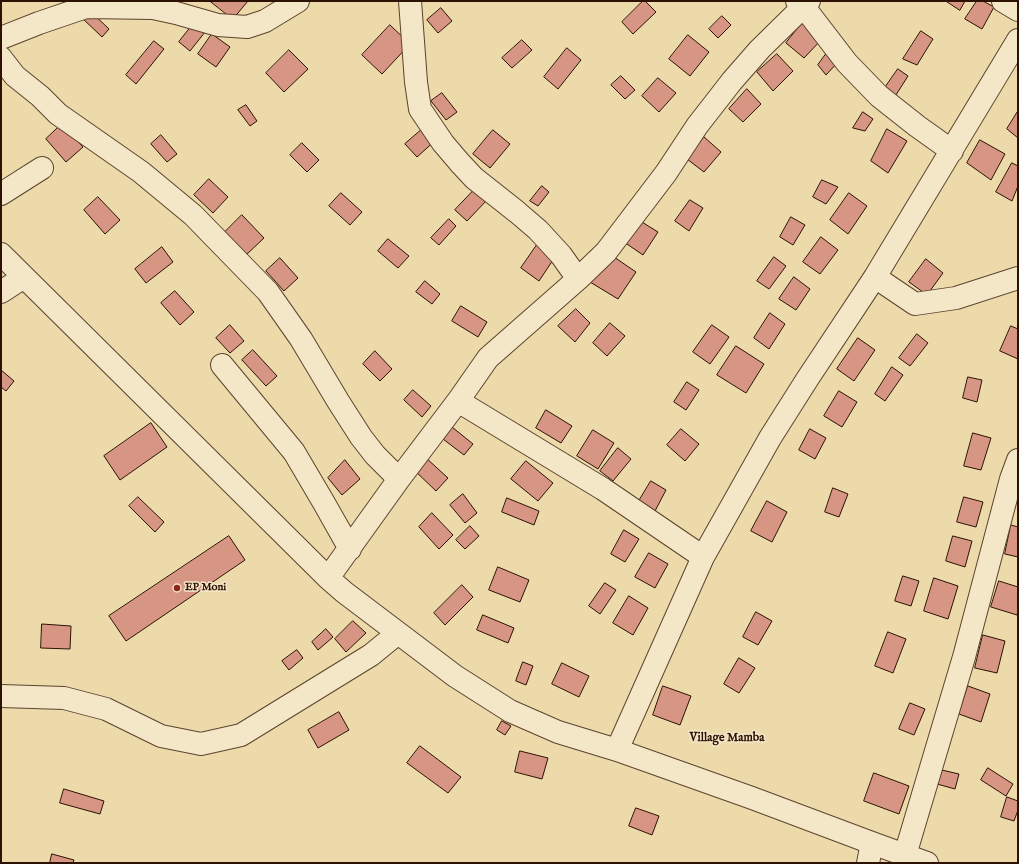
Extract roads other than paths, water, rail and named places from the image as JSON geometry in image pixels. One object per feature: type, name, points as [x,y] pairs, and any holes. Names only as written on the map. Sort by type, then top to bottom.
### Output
[{"type":"street","points":[[1,38],[86,7],[153,8],[218,25],[246,27],[265,21],[298,1]]},
{"type":"street","points":[[410,1],[416,82],[420,109],[443,143],[460,163],[474,178],[538,230],[561,255],[578,279]]},
{"type":"street","points":[[1003,1],[1018,10]]},
{"type":"street","points":[[328,578],[488,358],[578,279],[606,252],[666,173],[697,126],[732,81],[803,3],[846,63],[878,96],[952,151]]},
{"type":"street","points":[[618,750],[703,557],[770,438],[875,277],[1018,40]]},
{"type":"street","points":[[1,58],[15,76],[40,96],[58,114],[141,172],[192,215],[268,292],[301,339],[361,437],[375,455],[399,479]]},
{"type":"street","points":[[1,194],[42,168]]},
{"type":"street","points":[[1,254],[328,578],[344,592],[454,676],[510,711],[558,732],[618,750],[752,798],[870,853],[905,855],[927,863]]},
{"type":"street","points":[[1,292],[24,276]]},
{"type":"street","points":[[875,277],[915,304],[956,298],[1018,278]]},
{"type":"street","points":[[222,365],[294,452],[350,549]]},
{"type":"street","points":[[458,401],[603,489],[703,557]]},
{"type":"street","points":[[905,855],[964,657],[1011,480],[1018,460]]},
{"type":"street","points":[[1,696],[64,698],[106,709],[161,736],[202,744],[241,735],[371,655],[398,633]]},
{"type":"place","name":"EP Moni","points":[[177,588]]},
{"type":"district","name":"Village Mamba","points":[[727,739]]}]
